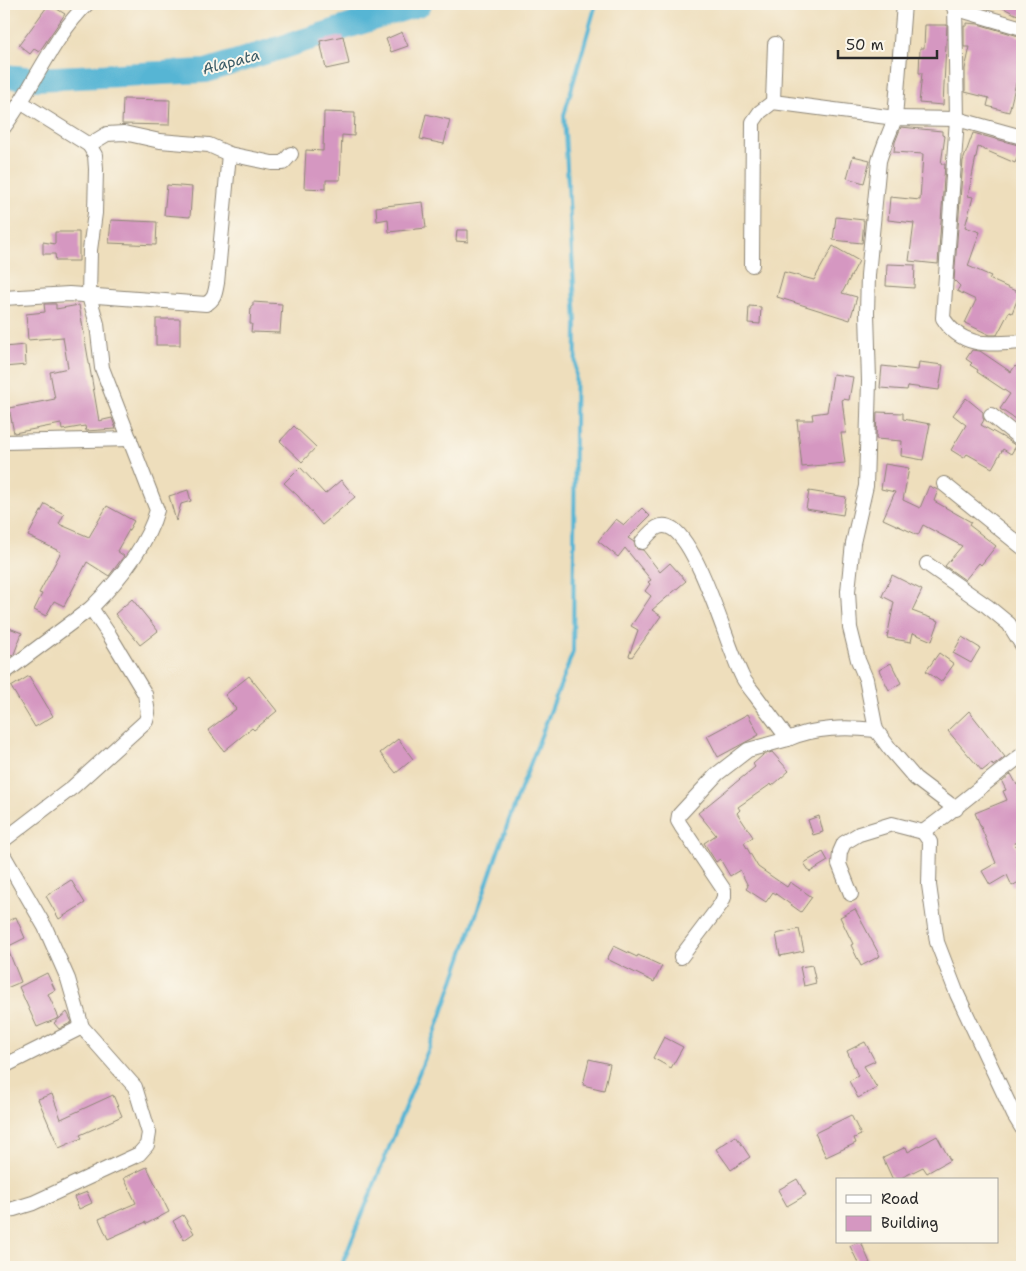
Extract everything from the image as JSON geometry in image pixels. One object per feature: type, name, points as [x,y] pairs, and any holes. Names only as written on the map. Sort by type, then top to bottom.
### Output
[{"type":"street","points":[[4,127],[22,102],[63,33],[87,4]]},
{"type":"street","points":[[904,4],[896,118],[891,132],[884,143],[878,169],[868,275],[869,381],[866,486],[853,542],[848,591],[850,628],[858,660],[866,678],[876,730],[915,778],[956,809]]},
{"type":"street","points":[[1022,28],[955,6],[957,119],[942,318],[950,331],[968,340],[991,345],[1022,342]]},
{"type":"street","points":[[773,102],[775,44]]},
{"type":"street","points":[[4,673],[102,598],[125,570],[153,525],[157,510],[102,368],[97,324],[89,296],[90,250],[95,213],[95,155],[89,145],[22,102]]},
{"type":"street","points":[[752,265],[753,122],[760,112],[773,102],[896,118],[957,119],[1022,137]]},
{"type":"street","points":[[89,145],[107,134],[124,132],[160,141],[209,145],[229,154],[272,163],[283,162],[291,154]]},
{"type":"street","points":[[4,298],[68,294],[206,304],[211,301],[214,297],[217,283],[229,154]]},
{"type":"street","points":[[991,415],[1022,440]]},
{"type":"street","points":[[4,442],[130,439]]},
{"type":"street","points":[[944,484],[1022,547]]},
{"type":"street","points":[[642,542],[656,528],[662,525],[672,528],[680,535],[709,590],[742,676],[788,739]]},
{"type":"street","points":[[927,564],[987,606],[1009,624],[1022,645]]},
{"type":"street","points":[[4,840],[73,787],[146,721],[148,713],[145,694],[91,608]]},
{"type":"street","points":[[681,957],[721,904],[724,890],[678,821],[679,815],[717,774],[748,750],[788,739],[801,733],[841,727],[876,730]]},
{"type":"street","points":[[923,832],[956,809],[989,779],[1022,755]]},
{"type":"street","points":[[851,894],[839,864],[840,852],[844,843],[858,834],[892,824],[923,832],[930,842],[929,885],[937,942],[957,994],[1014,1115],[1022,1128]]},
{"type":"street","points":[[4,856],[45,926],[68,979],[82,1027],[135,1088],[149,1133],[147,1145],[139,1154],[33,1203],[4,1212]]},
{"type":"street","points":[[4,1066],[82,1027]]},
{"type":"building","points":[[49,4],[65,14],[39,52],[34,49],[30,54],[19,45]]},
{"type":"building","points":[[996,4],[1022,4],[1022,16],[1015,14]]},
{"type":"building","points":[[967,23],[978,24],[1022,37],[1022,86],[1016,83],[1009,112],[987,106],[989,98],[965,92],[965,69],[970,47],[964,47],[964,26],[967,26]]},
{"type":"building","points":[[925,25],[947,25],[943,105],[919,103],[922,73],[919,73],[920,48],[924,48]]},
{"type":"building","points":[[402,32],[408,46],[391,52],[386,39]]},
{"type":"building","points":[[343,36],[349,64],[326,69],[320,41]]},
{"type":"building","points":[[123,99],[170,100],[169,125],[122,124]]},
{"type":"building","points":[[324,112],[355,113],[354,136],[342,135],[340,180],[326,180],[326,189],[304,188],[306,150],[323,151]]},
{"type":"building","points":[[426,114],[450,120],[444,144],[420,139]]},
{"type":"building","points":[[901,127],[942,131],[942,135],[945,136],[941,164],[945,164],[938,264],[909,261],[914,223],[888,220],[890,197],[920,200],[923,154],[894,152],[895,142]]},
{"type":"building","points":[[973,133],[1022,146],[1015,163],[978,147],[968,196],[973,197],[965,227],[980,232],[968,266],[991,276],[989,279],[1020,293],[1012,313],[1009,312],[997,335],[990,335],[965,323],[976,300],[957,291],[960,286],[954,280],[963,161]]},
{"type":"building","points":[[853,156],[870,160],[864,183],[847,178]]},
{"type":"building","points":[[167,185],[192,187],[190,217],[164,215]]},
{"type":"building","points":[[423,202],[426,228],[389,232],[388,219],[377,221],[376,207]]},
{"type":"building","points":[[836,217],[864,220],[862,243],[833,240]]},
{"type":"building","points":[[111,220],[157,222],[156,245],[109,243]]},
{"type":"building","points":[[457,230],[468,230],[468,242],[456,241]]},
{"type":"building","points":[[55,232],[79,232],[79,261],[56,261],[55,254],[43,254],[43,242],[55,244]]},
{"type":"building","points":[[833,246],[859,261],[842,293],[857,297],[850,320],[777,297],[784,272],[814,280]]},
{"type":"building","points":[[887,264],[915,265],[914,288],[886,286]]},
{"type":"building","points":[[253,302],[282,304],[280,333],[251,332],[251,306],[253,306]]},
{"type":"building","points":[[44,304],[56,304],[56,309],[79,305],[99,421],[112,418],[116,429],[86,431],[85,426],[62,430],[61,424],[14,433],[9,408],[55,399],[50,372],[68,368],[63,337],[28,340],[26,314],[45,312]]},
{"type":"building","points":[[749,306],[761,307],[760,324],[748,323]]},
{"type":"building","points":[[156,319],[180,319],[180,345],[156,345]]},
{"type":"building","points":[[25,345],[26,365],[4,367],[4,347]]},
{"type":"building","points":[[972,350],[980,351],[1011,372],[1015,366],[1022,372],[1022,415],[1018,421],[1000,409],[1010,394],[977,372],[978,370],[970,365],[972,363],[966,359]]},
{"type":"building","points":[[919,362],[943,365],[939,390],[908,386],[907,390],[880,388],[882,366],[918,370]]},
{"type":"building","points":[[833,374],[853,377],[849,400],[842,399],[846,433],[841,433],[845,463],[802,467],[797,420],[813,420],[812,414],[827,412]]},
{"type":"building","points":[[966,398],[983,412],[984,420],[981,425],[1016,446],[1011,454],[1003,449],[992,468],[967,454],[964,458],[951,450],[966,425],[953,415]]},
{"type":"building","points":[[877,412],[903,413],[903,419],[930,424],[923,460],[901,456],[902,441],[876,439]]},
{"type":"building","points":[[294,426],[316,447],[302,462],[280,441]]},
{"type":"building","points":[[885,464],[909,468],[903,500],[920,508],[929,486],[938,490],[934,501],[971,522],[969,525],[996,546],[981,565],[979,563],[965,580],[945,566],[962,546],[923,525],[918,535],[883,519],[895,492],[881,489]]},
{"type":"building","points":[[300,467],[325,494],[341,480],[355,497],[322,525],[298,496],[284,483]]},
{"type":"building","points":[[188,490],[191,501],[181,504],[176,521],[169,496]]},
{"type":"building","points":[[809,491],[846,497],[843,515],[806,509]]},
{"type":"building","points":[[45,504],[64,514],[59,524],[89,537],[107,506],[134,521],[117,551],[124,556],[109,576],[87,562],[64,606],[54,601],[46,616],[34,610],[42,594],[39,593],[61,552],[28,536]]},
{"type":"building","points":[[642,508],[650,516],[628,538],[634,542],[637,549],[643,550],[660,572],[670,563],[686,581],[652,610],[661,616],[632,657],[629,656],[638,630],[631,626],[651,596],[645,591],[650,584],[648,582],[651,580],[625,548],[618,557],[598,541],[616,519],[624,525]]},
{"type":"building","points":[[892,575],[922,590],[912,611],[939,621],[932,641],[913,633],[911,642],[887,638],[894,602],[882,596]]},
{"type":"building","points":[[132,599],[158,631],[140,645],[115,614]]},
{"type":"building","points":[[4,626],[22,633],[12,656],[4,653]]},
{"type":"building","points":[[962,637],[980,648],[971,663],[953,653]]},
{"type":"building","points":[[939,653],[954,664],[941,682],[926,671]]},
{"type":"building","points":[[891,663],[901,683],[889,690],[879,670]]},
{"type":"building","points":[[29,676],[53,716],[35,727],[11,687]]},
{"type":"building","points":[[249,676],[277,711],[224,751],[208,730],[236,709],[225,695]]},
{"type":"building","points":[[969,711],[1005,757],[993,766],[992,763],[982,771],[948,731]]},
{"type":"building","points":[[748,714],[759,735],[718,757],[707,736]]},
{"type":"building","points":[[398,739],[413,759],[396,773],[380,753]]},
{"type":"building","points":[[772,752],[789,771],[772,786],[771,784],[738,807],[740,810],[737,813],[753,837],[744,843],[758,867],[787,887],[790,882],[812,897],[801,912],[773,892],[766,902],[746,889],[748,886],[740,870],[730,876],[720,859],[716,862],[704,843],[716,835],[698,813],[755,767],[753,764],[763,755]]},
{"type":"building","points":[[1011,774],[1017,785],[1022,783],[1022,839],[1014,843],[1022,857],[1022,880],[1012,886],[1007,875],[990,885],[982,871],[996,863],[975,813],[1007,800],[1003,791],[1006,790],[1002,782]]},
{"type":"building","points":[[819,816],[823,832],[813,835],[808,820]]},
{"type":"building","points":[[823,852],[828,861],[810,872],[804,863]]},
{"type":"building","points":[[71,880],[85,903],[59,919],[46,896]]},
{"type":"building","points":[[855,909],[880,956],[861,966],[840,917]]},
{"type":"building","points":[[16,917],[25,938],[7,947],[21,982],[4,989],[4,923]]},
{"type":"building","points":[[799,929],[804,951],[780,956],[776,934]]},
{"type":"building","points":[[614,946],[662,966],[654,982],[607,959]]},
{"type":"building","points":[[812,965],[816,983],[804,986],[800,967]]},
{"type":"building","points":[[47,973],[55,990],[48,994],[59,1018],[37,1027],[19,987]]},
{"type":"building","points":[[67,1012],[72,1022],[59,1029],[54,1023]]},
{"type":"building","points":[[664,1037],[683,1047],[671,1068],[653,1058]]},
{"type":"building","points":[[865,1042],[875,1061],[864,1066],[877,1088],[858,1098],[849,1081],[858,1076],[847,1051]]},
{"type":"building","points":[[589,1059],[610,1064],[604,1090],[583,1085]]},
{"type":"building","points":[[52,1094],[61,1119],[113,1095],[122,1116],[80,1135],[82,1138],[59,1148],[38,1099]]},
{"type":"building","points":[[851,1115],[861,1135],[854,1138],[856,1143],[826,1157],[815,1133]]},
{"type":"building","points":[[736,1136],[750,1157],[731,1170],[716,1149]]},
{"type":"building","points":[[937,1136],[950,1160],[927,1173],[923,1167],[901,1178],[892,1178],[883,1158],[906,1147],[908,1152]]},
{"type":"building","points":[[147,1167],[169,1212],[146,1224],[146,1222],[108,1239],[99,1219],[136,1203],[124,1178]]},
{"type":"building","points":[[797,1179],[806,1195],[787,1206],[778,1190]]},
{"type":"building","points":[[87,1192],[92,1203],[79,1209],[74,1197]]},
{"type":"building","points":[[183,1215],[194,1233],[184,1240],[173,1221]]},
{"type":"building","points":[[862,1244],[870,1263],[860,1267],[850,1246]]},
{"type":"waterway","name":"Alapata","points":[[4,76],[35,79],[206,71],[420,4]]},
{"type":"waterway","points":[[341,1267],[435,1033],[509,820],[573,652],[576,322],[564,115],[596,4]]}]
